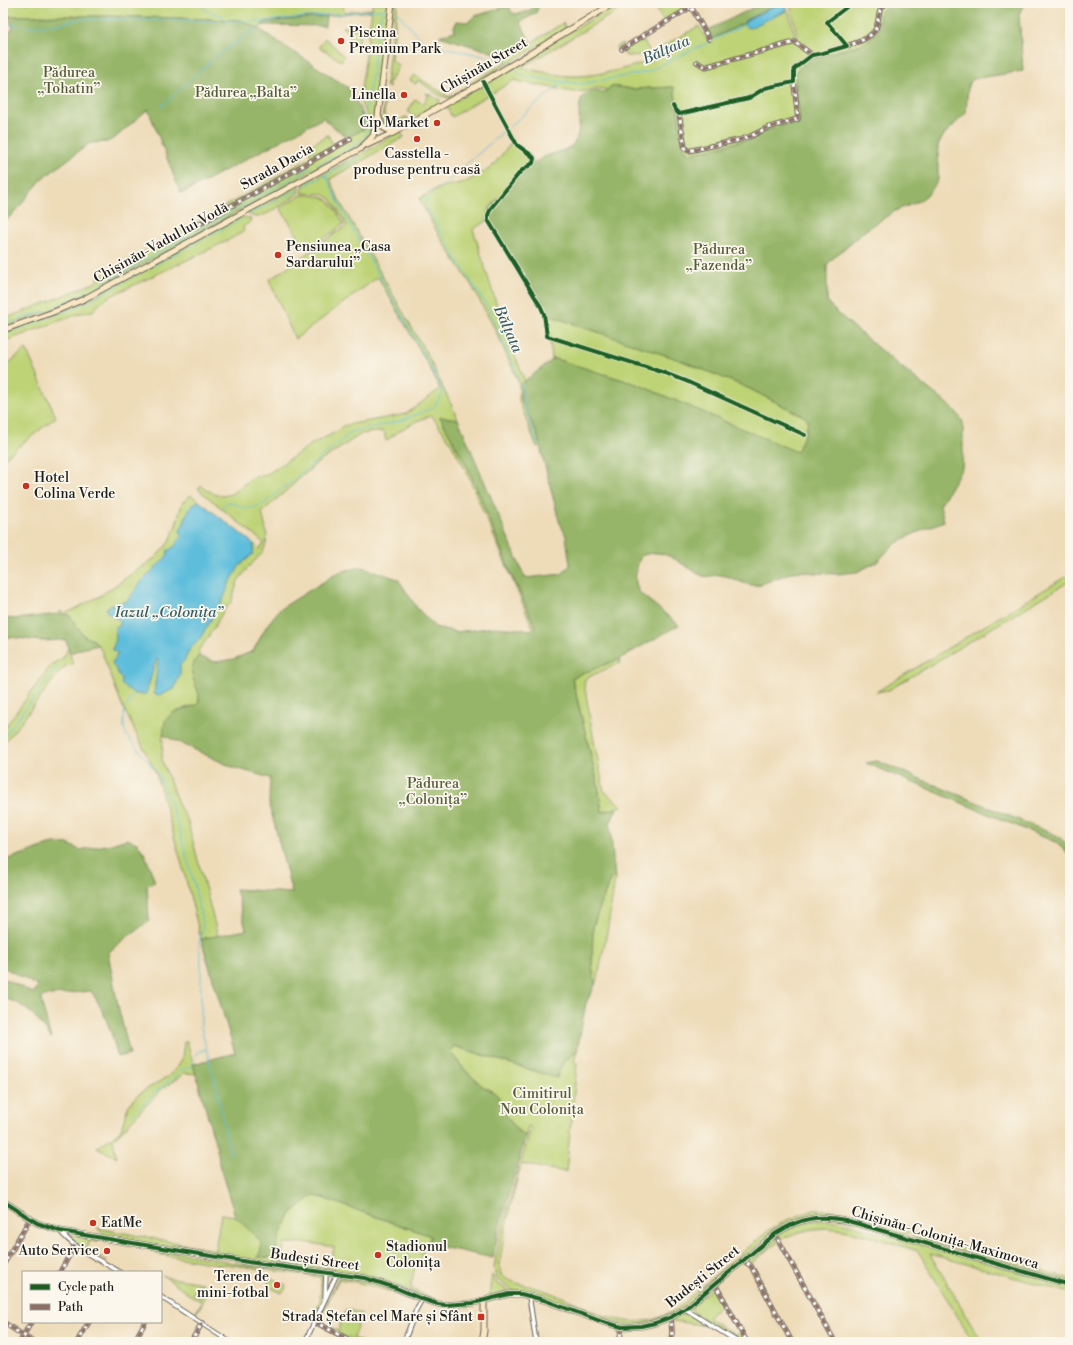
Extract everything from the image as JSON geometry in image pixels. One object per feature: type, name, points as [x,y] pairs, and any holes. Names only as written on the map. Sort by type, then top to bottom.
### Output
[{"type":"street","points":[[364,146],[373,136],[378,116],[392,3]]},
{"type":"street","name":"Chișinău Street","points":[[364,146],[395,132],[483,82],[614,3]]},
{"type":"street","points":[[689,3],[709,40]]},
{"type":"street","points":[[847,46],[827,22],[852,3]]},
{"type":"street","points":[[673,106],[679,114],[685,148],[688,151],[738,140],[751,136],[767,128],[798,119],[794,69],[812,55],[860,43],[867,38],[876,29],[879,11],[886,3]]},
{"type":"street","points":[[622,49],[691,8]]},
{"type":"street","points":[[697,62],[705,67],[795,42],[812,55]]},
{"type":"street","points":[[483,82],[517,145],[534,158],[533,163],[521,171],[491,208],[488,215],[488,220],[531,293],[541,307],[544,314],[547,336],[665,373],[805,434]]},
{"type":"street","points":[[679,114],[749,98],[765,88],[794,82]]},
{"type":"street","points":[[378,116],[383,128],[388,131],[395,132]]},
{"type":"street","name":"Strada Dacia","points":[[194,227],[350,139]]},
{"type":"street","name":"Chișinău-Vadul lui Vodă","points":[[3,330],[84,299],[352,154],[364,146]]},
{"type":"street","name":"Budești Street","points":[[3,1201],[30,1219],[44,1226],[60,1231],[248,1262],[374,1280],[422,1299],[446,1305],[484,1301],[509,1294],[529,1296],[603,1322],[622,1327],[641,1326],[671,1317],[685,1309],[775,1234],[789,1225],[813,1218]]},
{"type":"street","name":"Chișinău-Colonița-Maximovca","points":[[813,1218],[823,1217],[845,1220],[1070,1285]]},
{"type":"street","points":[[3,1265],[30,1219]]},
{"type":"street","points":[[60,1231],[66,1239],[117,1271]]},
{"type":"street","points":[[775,1234],[835,1342]]},
{"type":"street","points":[[61,1271],[75,1245]]},
{"type":"street","points":[[742,1260],[751,1266],[792,1342]]},
{"type":"street","points":[[324,1302],[326,1273]]},
{"type":"street","points":[[305,1342],[337,1274]]},
{"type":"street","points":[[715,1284],[747,1342]]},
{"type":"street","points":[[529,1296],[536,1342]]},
{"type":"street","points":[[162,1298],[230,1342]]},
{"type":"street","points":[[404,1342],[416,1310],[422,1299]]},
{"type":"street","points":[[482,1342],[484,1331],[484,1301]]},
{"type":"street","points":[[685,1309],[738,1342]]},
{"type":"street","points":[[671,1317],[671,1342]]},
{"type":"street","points":[[3,1322],[33,1342]]},
{"type":"street","points":[[315,1322],[353,1342]]},
{"type":"street","points":[[20,1342],[30,1323]]},
{"type":"street","points":[[78,1342],[88,1323]]},
{"type":"street","points":[[134,1342],[144,1323]]},
{"type":"street","points":[[191,1342],[202,1323]]},
{"type":"street","points":[[619,1342],[622,1327]]},
{"type":"green space","points":[[3,3],[343,3],[344,12],[372,9],[373,3],[387,3],[389,5],[385,33],[376,28],[369,28],[372,11],[266,22],[259,29],[241,20],[108,16],[3,16]]},
{"type":"green space","points":[[398,3],[391,60],[399,66],[388,85],[390,87],[389,88],[386,86],[395,4]]},
{"type":"green space","points":[[537,3],[540,3],[536,13],[520,22],[531,43],[510,56],[501,55],[439,36],[455,31],[454,27],[457,21],[468,22],[475,16],[509,6],[512,13],[519,14],[533,8]]},
{"type":"green space","points":[[618,3],[631,3],[522,67],[564,76],[585,76],[615,71],[653,60],[652,55],[626,56],[622,50],[617,50],[616,47],[622,44],[624,47],[623,50],[642,39],[651,53],[699,26],[708,41],[744,23],[746,27],[785,12],[786,7],[788,9],[796,40],[798,39],[789,3],[889,3],[881,12],[878,31],[865,43],[811,59],[795,78],[800,120],[768,130],[750,139],[689,154],[684,148],[674,87],[633,89],[611,86],[608,90],[598,88],[587,91],[573,92],[517,81],[516,79],[491,94],[487,86],[487,82]]},
{"type":"green space","points":[[668,3],[686,3],[688,7],[663,21],[657,10]]},
{"type":"green space","points":[[763,3],[786,3],[779,4],[711,39],[706,31]]},
{"type":"green space","points":[[889,3],[1042,3],[1028,4],[1023,7],[1019,14],[1023,71],[973,79],[968,85],[966,113],[944,135],[938,145],[938,180],[927,195],[919,201],[895,211],[863,232],[829,262],[827,266],[827,300],[832,308],[879,349],[955,410],[963,422],[962,468],[940,505],[944,521],[909,536],[893,545],[877,562],[857,572],[838,574],[800,571],[793,572],[759,585],[749,585],[721,575],[707,577],[703,576],[674,558],[659,553],[651,553],[641,556],[636,575],[636,585],[638,590],[679,625],[619,659],[572,678],[598,785],[602,812],[617,808],[610,824],[615,879],[611,877],[593,926],[592,965],[595,985],[586,1003],[577,1051],[564,1063],[557,1078],[454,1046],[450,1052],[465,1070],[482,1086],[495,1093],[499,1098],[507,1117],[518,1131],[526,1136],[500,1224],[493,1258],[428,1244],[431,1236],[314,1195],[291,1213],[280,1235],[274,1258],[257,1257],[260,1253],[262,1243],[235,1216],[219,1164],[218,1153],[193,1064],[235,1053],[201,939],[246,930],[236,889],[292,893],[269,803],[270,778],[232,767],[163,735],[165,721],[172,713],[197,705],[199,701],[198,692],[192,675],[195,661],[198,656],[215,662],[234,659],[253,651],[267,625],[280,609],[339,572],[362,567],[398,579],[417,608],[435,627],[456,632],[495,627],[534,630],[536,628],[513,578],[469,470],[440,417],[458,419],[525,578],[562,574],[570,565],[566,536],[559,521],[538,437],[521,400],[521,384],[552,360],[552,358],[639,385],[797,452],[806,431],[808,421],[805,417],[748,388],[680,360],[551,316],[547,318],[548,311],[493,228],[489,219],[489,213],[492,207],[508,190],[521,172],[544,157],[564,150],[574,143],[578,135],[581,100],[585,94],[593,91],[606,92],[611,86],[633,89],[674,87],[684,148],[689,154],[750,139],[768,130],[800,120],[795,78],[797,70],[811,59],[865,43],[878,31],[880,12]]},
{"type":"green space","points":[[9,16],[108,16],[241,20],[259,29],[350,89],[361,111],[364,129],[348,137],[323,118],[183,193],[180,192],[148,109],[115,138],[107,142],[90,143],[42,179],[14,213],[3,223],[3,37],[13,29]]},
{"type":"green space","points":[[326,16],[325,26],[262,25],[266,22]]},
{"type":"green space","points":[[563,23],[567,29],[450,98],[437,94],[418,80],[416,84],[410,80],[414,75],[449,97],[506,62],[501,55],[510,56]]},
{"type":"green space","points":[[343,27],[361,27],[358,48]]},
{"type":"green space","points":[[374,30],[380,33],[385,39],[375,115],[372,121],[370,121],[358,98],[360,97],[369,32]]},
{"type":"green space","points":[[325,38],[344,56],[341,61],[319,47]]},
{"type":"green space","points":[[480,87],[483,87],[488,95],[452,117],[446,106]]},
{"type":"green space","points":[[385,93],[384,115],[395,122],[406,117],[408,118],[407,121],[393,128],[387,127],[382,122]]},
{"type":"green space","points":[[427,93],[440,100],[439,104],[413,117],[408,112],[415,99],[423,104],[429,95],[426,94]]},
{"type":"green space","points":[[361,111],[371,129],[366,139],[355,148],[89,294],[66,305],[3,328],[3,319],[98,281],[98,277],[312,157],[307,147],[328,135],[333,145],[364,129]]},
{"type":"green space","points":[[400,131],[404,137],[330,179],[339,200],[429,358],[458,419],[440,417],[469,470],[513,578],[536,628],[534,630],[532,626],[466,471],[451,443],[432,416],[413,423],[386,441],[384,431],[361,434],[316,464],[262,512],[267,535],[263,552],[238,581],[231,603],[224,610],[209,636],[198,651],[200,653],[193,666],[192,675],[199,694],[199,701],[197,705],[184,708],[163,735],[162,760],[179,806],[187,819],[218,936],[201,939],[156,773],[122,705],[101,650],[94,640],[85,637],[69,615],[61,615],[60,611],[65,613],[71,611],[100,596],[156,557],[170,541],[182,503],[191,495],[199,501],[190,514],[221,577],[254,544],[259,549],[264,543],[198,489],[201,485],[207,491],[220,496],[231,494],[253,477],[266,475],[312,444],[336,432],[342,426],[406,414],[440,389],[429,366],[378,277],[295,339],[269,280],[347,225],[331,199],[323,194],[302,193],[304,183],[365,152]]},
{"type":"green space","points":[[512,142],[533,160],[490,207],[487,221],[473,229],[502,322],[525,381],[540,446],[537,447],[519,401],[519,383],[496,331],[472,286],[440,237],[419,199],[434,190],[445,186],[466,182],[491,168]]},
{"type":"green space","points":[[300,185],[298,193],[295,196],[277,208],[258,217],[249,215],[247,212]]},
{"type":"green space","points":[[301,195],[311,195],[324,198],[336,210],[344,224],[307,250],[280,208]]},
{"type":"green space","points":[[240,216],[251,219],[250,222],[243,227],[244,231],[227,241],[107,298],[93,311],[81,313],[3,342],[3,332],[47,317],[81,303]]},
{"type":"green space","points":[[551,316],[680,360],[748,388],[805,417],[808,421],[806,431],[797,453],[639,385],[552,358],[547,318]]},
{"type":"green space","points":[[26,349],[56,417],[3,459],[3,368]]},
{"type":"green space","points":[[1070,574],[1070,581],[889,690],[876,692]]},
{"type":"green space","points":[[58,614],[69,615],[85,637],[94,640],[98,645],[70,653],[66,640],[41,641],[10,637],[3,638],[3,617],[16,619]]},
{"type":"green space","points":[[68,648],[73,664],[67,665],[60,671],[3,744],[3,730],[52,664],[64,657]]},
{"type":"green space","points":[[619,659],[620,663],[586,678],[584,683],[604,791],[622,806],[602,812],[598,785],[572,677]]},
{"type":"green space","points":[[877,761],[1058,836],[1070,847],[1070,855],[1055,842],[866,763]]},
{"type":"green space","points":[[127,839],[137,843],[145,854],[155,882],[147,885],[149,921],[108,953],[118,1006],[130,1054],[118,1057],[108,1023],[101,1007],[91,991],[43,996],[41,1000],[51,1038],[31,1013],[25,1008],[3,998],[3,978],[33,993],[38,986],[3,967],[3,861],[54,843],[68,844],[80,850],[111,844]]},
{"type":"green space","points":[[611,877],[615,879],[608,927],[595,985],[592,965],[593,926]]},
{"type":"green space","points":[[187,1041],[196,1074],[185,1073],[162,1089],[113,1140],[117,1158],[97,1147],[121,1130],[128,1106],[140,1093],[167,1077],[176,1069],[182,1059],[184,1042]]},
{"type":"green space","name":"Cimitirul Nou Colonița","points":[[454,1046],[557,1078],[564,1063],[577,1051],[574,1062],[577,1063],[566,1172],[521,1164],[507,1221],[501,1254],[501,1274],[508,1280],[558,1295],[592,1311],[614,1319],[636,1322],[647,1321],[658,1318],[681,1306],[769,1230],[787,1220],[814,1210],[830,1210],[879,1223],[909,1227],[908,1233],[902,1234],[828,1216],[806,1217],[773,1233],[686,1306],[670,1316],[638,1325],[626,1325],[612,1322],[529,1294],[513,1291],[498,1280],[494,1267],[503,1223],[531,1128],[528,1126],[526,1136],[518,1131],[506,1117],[499,1098],[495,1093],[482,1086],[465,1070],[450,1052]]},
{"type":"green space","points":[[314,1195],[431,1236],[422,1254],[419,1264],[420,1266],[415,1266],[411,1285],[412,1289],[437,1300],[436,1302],[391,1283],[374,1278],[342,1272],[299,1268],[299,1264],[330,1268],[334,1247],[310,1243],[285,1243],[280,1262],[297,1264],[296,1267],[106,1237],[97,1228],[215,1250],[221,1214],[235,1216],[261,1242],[262,1249],[257,1257],[280,1235],[291,1213]]},
{"type":"green space","points":[[814,1220],[839,1221],[1070,1286],[1070,1293],[930,1254],[982,1342],[973,1342],[918,1251],[845,1230],[821,1228],[807,1230],[781,1239],[778,1234],[794,1225]]},
{"type":"green space","points":[[911,1232],[1070,1279],[1070,1283],[916,1238],[912,1236]]},
{"type":"green space","points":[[68,1235],[98,1239],[98,1242],[90,1241],[87,1249],[106,1261],[68,1238]]},
{"type":"green space","points":[[774,1237],[778,1242],[752,1263],[746,1259]]},
{"type":"green space","points":[[157,1249],[247,1265],[322,1274],[324,1277],[323,1302],[315,1318],[312,1317],[320,1301],[321,1277],[225,1264],[223,1265],[157,1254]]},
{"type":"green space","points":[[492,1275],[497,1283],[509,1291],[490,1297]]},
{"type":"green space","points":[[339,1276],[376,1283],[420,1300],[418,1302],[379,1288],[339,1279],[319,1321],[318,1319]]},
{"type":"green space","points":[[165,1277],[203,1283],[202,1287],[198,1285],[193,1293],[201,1298],[203,1295],[206,1297],[195,1315],[177,1304],[194,1314],[202,1302],[185,1292],[186,1291]]},
{"type":"green space","name":"Teren de mini-fotbal","points":[[271,1278],[286,1285],[286,1288],[282,1293],[267,1286]]},
{"type":"green space","points":[[712,1288],[715,1288],[723,1303],[708,1318],[735,1335],[740,1332],[746,1342],[741,1342],[694,1313],[690,1307]]},
{"type":"green space","points":[[346,1309],[362,1314],[353,1338],[362,1342],[355,1342],[351,1340],[351,1338],[347,1338],[339,1334],[340,1332],[338,1333],[319,1321],[338,1331]]},
{"type":"green space","points":[[681,1313],[687,1313],[702,1322],[702,1325],[673,1321],[674,1317]]},
{"type":"water","points":[[779,4],[784,4],[786,7],[785,11],[750,28],[746,27],[744,23],[746,20]]},
{"type":"water","name":"Iazul „Colonița”","points":[[199,501],[254,544],[253,554],[240,565],[229,584],[223,600],[199,640],[190,649],[184,661],[180,665],[180,674],[174,689],[160,695],[154,694],[158,659],[156,660],[146,694],[135,694],[121,684],[122,680],[112,663],[118,654],[112,649],[116,640],[115,627],[120,626],[120,621],[107,612],[106,608],[111,605],[127,601],[142,581],[168,555],[167,551],[174,547],[181,537],[180,528],[183,526],[188,512],[193,505]]},
{"type":"waterway","points":[[203,3],[205,10],[223,16],[227,21],[264,21],[387,9]]},
{"type":"waterway","name":"Bălţata","points":[[785,6],[789,3]]},
{"type":"waterway","points":[[378,27],[382,11]]},
{"type":"waterway","points":[[396,11],[424,43],[510,62]]},
{"type":"waterway","points":[[25,27],[59,24],[81,19],[221,21]]},
{"type":"waterway","points":[[161,107],[217,56],[264,22]]},
{"type":"waterway","points":[[3,23],[19,26]]},
{"type":"waterway","name":"Bălţata","points":[[514,68],[521,76],[581,84],[647,72],[746,24]]},
{"type":"waterway","points":[[365,111],[372,77],[377,33]]},
{"type":"waterway","name":"Bălţata","points":[[510,126],[563,82]]},
{"type":"waterway","points":[[317,165],[354,146],[365,136],[367,131],[363,114]]},
{"type":"waterway","name":"Bălţata","points":[[441,187],[505,130]]},
{"type":"waterway","points":[[304,186],[360,158]]},
{"type":"waterway","points":[[97,287],[312,167]]},
{"type":"waterway","points":[[326,175],[342,210],[428,362],[443,392],[433,408]]},
{"type":"waterway","points":[[249,214],[298,190]]},
{"type":"waterway","name":"Bălţata","points":[[437,190],[425,200],[426,207],[487,306],[519,378]]},
{"type":"waterway","points":[[3,334],[72,309],[242,218]]},
{"type":"waterway","points":[[1067,280],[1070,275]]},
{"type":"waterway","points":[[51,309],[92,290]]},
{"type":"waterway","points":[[3,325],[45,311]]},
{"type":"waterway","name":"Bălţata","points":[[521,383],[525,408],[538,445]]},
{"type":"waterway","points":[[222,508],[228,502],[247,508],[263,504],[352,432],[400,421],[430,409]]},
{"type":"waterway","points":[[3,738],[58,666]]},
{"type":"waterway","points":[[127,706],[134,692]]},
{"type":"waterway","points":[[125,711],[124,728],[127,736],[159,775],[178,825],[195,888],[203,927],[199,944],[201,963],[201,1027],[217,1088],[231,1154]]},
{"type":"waterway","points":[[132,1115],[159,1089],[185,1068],[191,1067],[197,1052],[206,1049]]},
{"type":"marked path","points":[[689,3],[709,39]]},
{"type":"marked path","points":[[847,46],[865,39],[873,33],[876,29],[880,11],[886,3]]},
{"type":"marked path","points":[[622,49],[691,7]]},
{"type":"marked path","points":[[697,62],[705,67],[795,42],[812,55]]},
{"type":"marked path","points":[[679,114],[685,148],[688,151],[739,140],[767,128],[798,119],[794,82]]},
{"type":"marked path","points":[[194,227],[350,139]]},
{"type":"marked path","points":[[3,1265],[30,1219]]},
{"type":"marked path","points":[[775,1234],[835,1342]]},
{"type":"marked path","points":[[61,1271],[75,1245]]},
{"type":"marked path","points":[[742,1260],[751,1266],[792,1342]]},
{"type":"marked path","points":[[715,1284],[747,1342]]},
{"type":"marked path","points":[[671,1317],[671,1342]]},
{"type":"marked path","points":[[3,1322],[33,1342]]},
{"type":"marked path","points":[[315,1322],[353,1342]]},
{"type":"marked path","points":[[20,1342],[30,1323]]},
{"type":"marked path","points":[[77,1342],[88,1323]]},
{"type":"marked path","points":[[134,1342],[144,1323]]},
{"type":"marked path","points":[[191,1342],[202,1323]]},
{"type":"marked path","points":[[619,1342],[622,1327]]},
{"type":"cycle path","points":[[673,106],[679,114],[749,98],[765,88],[794,82],[794,69],[812,55],[847,46],[827,22],[852,3]]},
{"type":"cycle path","points":[[483,82],[517,145],[534,158],[533,163],[521,171],[491,208],[488,215],[488,220],[541,307],[544,314],[547,336],[665,373],[805,435]]},
{"type":"cycle path","points":[[3,1201],[37,1223],[60,1231],[248,1262],[365,1278],[396,1288],[422,1299],[445,1305],[473,1303],[509,1294],[521,1294],[544,1300],[603,1322],[622,1327],[641,1326],[671,1317],[685,1309],[775,1234],[792,1224],[817,1218],[845,1220],[1070,1285]]},
{"type":"place","name":"Piscina Premium Park","points":[[341,41]]},
{"type":"place","name":"Linella","points":[[404,95]]},
{"type":"place","name":"Cip Market","points":[[437,123]]},
{"type":"place","name":"Casstella - produse pentru casă","points":[[417,139]]},
{"type":"place","name":"Pensiunea „Casa Sardarului”","points":[[278,255]]},
{"type":"place","name":"Hotel Colina Verde","points":[[26,486]]},
{"type":"place","name":"EatMe","points":[[93,1223]]},
{"type":"place","name":"Auto Service","points":[[107,1251]]},
{"type":"place","name":"Stadionul Colonița","points":[[378,1255]]},
{"type":"place","name":"Teren de mini-fotbal","points":[[277,1285]]},
{"type":"place","name":"Strada Ștefan cel Mare și Sfânt","points":[[481,1317]]},
{"type":"park label","name":"Pădurea „Tohatin”","points":[[69,82]]},
{"type":"park label","name":"Pădurea „Balta”","points":[[246,93]]},
{"type":"park label","name":"Pădurea „Fazenda”","points":[[719,258]]},
{"type":"park label","name":"Pădurea „Colonița”","points":[[433,792]]}]
